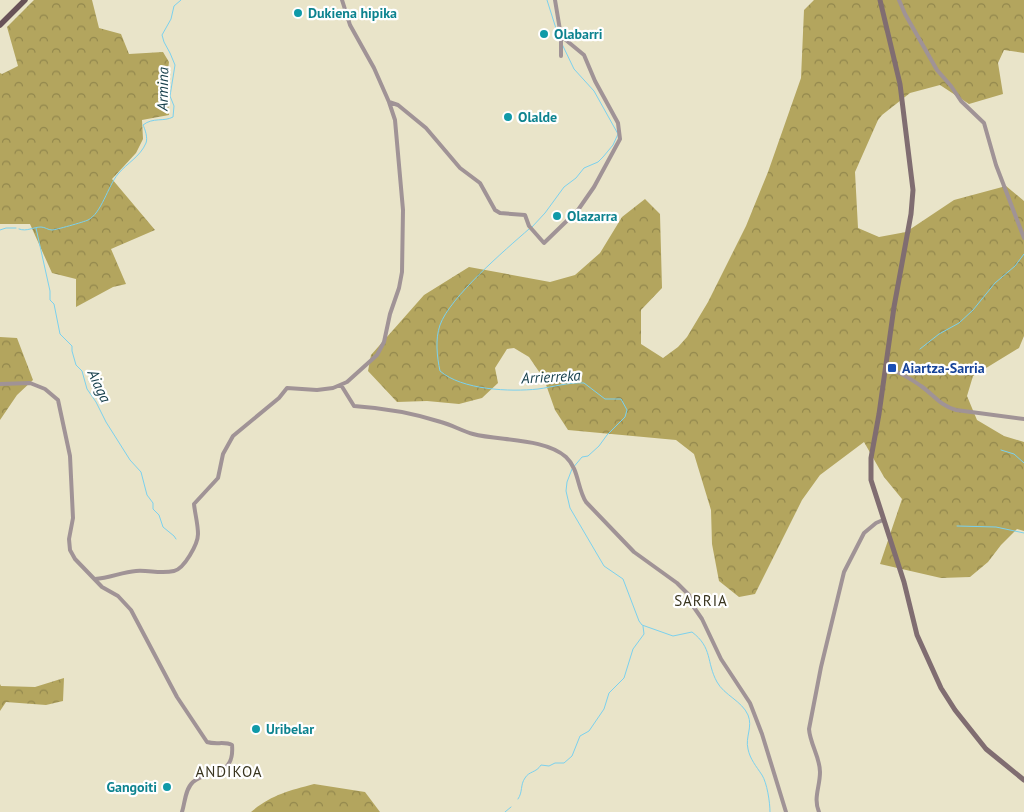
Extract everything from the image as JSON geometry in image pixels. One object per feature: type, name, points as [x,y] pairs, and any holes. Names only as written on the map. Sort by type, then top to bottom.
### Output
[{"type":"main road","points":[[0,25],[25,0]]},
{"type":"street","points":[[95,579],[108,578],[133,571],[176,571],[186,562],[198,536],[194,504],[218,478],[222,454],[233,436],[279,398],[288,388],[317,390],[341,385],[347,382],[380,351],[401,281],[403,263],[403,210],[396,128],[389,102],[350,25],[342,0]]},
{"type":"street","points":[[555,0],[561,36],[560,56]]},
{"type":"street","points":[[880,0],[900,84],[913,190],[911,214],[894,307],[870,472],[873,491],[904,582],[917,635],[941,688],[955,710],[986,749],[1024,780]]},
{"type":"street","points":[[899,0],[937,70],[961,101],[984,123],[996,165],[1024,238]]},
{"type":"street","points":[[389,102],[398,105],[421,123],[460,168],[480,183],[495,210],[506,214],[525,215],[529,226],[544,243],[573,215],[594,186],[620,139],[618,123],[595,81],[584,55],[561,36]]},
{"type":"street","points":[[886,367],[906,376],[945,407],[996,416],[1024,418]]},
{"type":"street","points":[[0,384],[30,384],[45,389],[58,400],[70,456],[73,518],[69,538],[70,550],[75,559],[95,579],[107,590],[118,596],[131,610],[177,697],[208,742],[212,744],[229,743],[232,745],[231,756],[225,768],[220,772],[193,782],[188,788],[182,812]]},
{"type":"street","points":[[341,385],[354,406],[374,407],[443,422],[474,434],[545,446],[561,453],[568,459],[576,472],[582,496],[586,502],[634,552],[677,583],[689,595],[721,659],[750,703],[762,734],[786,812]]},
{"type":"street","points":[[820,812],[816,805],[820,772],[819,764],[809,737],[809,729],[821,667],[844,572],[864,533],[882,520]]},
{"type":"green space","points":[[34,0],[92,0],[99,28],[121,34],[129,54],[163,52],[169,62],[167,77],[169,115],[142,120],[143,139],[136,153],[112,179],[155,230],[111,249],[126,284],[113,287],[76,307],[76,279],[52,273],[30,224],[0,224],[0,73],[2,74],[18,66],[7,27]]},
{"type":"green space","points":[[814,0],[1024,0],[1024,53],[1004,50],[998,63],[1003,94],[969,104],[940,85],[910,93],[878,120],[855,172],[858,228],[879,237],[906,232],[954,200],[1006,186],[1024,201],[1024,336],[1019,348],[973,376],[967,396],[977,420],[1004,436],[1024,442],[1024,531],[1017,529],[988,562],[970,577],[941,578],[880,564],[902,499],[884,477],[864,442],[820,475],[802,500],[755,594],[739,597],[719,581],[712,544],[711,510],[694,454],[676,440],[568,430],[555,410],[544,379],[529,357],[514,348],[507,349],[495,368],[498,383],[482,398],[459,404],[427,401],[397,402],[368,371],[371,355],[424,295],[469,267],[550,282],[575,275],[600,253],[622,217],[645,199],[660,214],[662,288],[641,310],[641,344],[663,358],[678,347],[687,337],[708,302],[746,226],[768,172],[801,78],[804,10]]},
{"type":"green space","points":[[0,337],[17,338],[33,380],[17,395],[0,420]]},
{"type":"green space","points":[[64,678],[63,701],[46,705],[6,702],[0,711],[0,684],[1,686],[35,687]]},
{"type":"green space","points":[[314,784],[365,792],[380,812],[251,812],[258,806],[288,791]]},
{"type":"waterway","name":"Armina","points":[[19,229],[25,230],[41,227],[54,230],[93,217],[118,174],[137,156],[146,143],[147,139],[143,125],[151,121],[173,117],[174,106],[170,96],[175,65],[162,35],[171,19],[174,6],[181,0]]},
{"type":"waterway","name":"Arrierreka","points":[[547,0],[559,38]]},
{"type":"waterway","name":"Arrierreka","points":[[532,227],[564,187],[576,178],[584,168],[598,162],[603,157],[613,145],[618,134],[594,91],[574,69],[562,44]]},
{"type":"waterway","name":"Armina","points":[[0,230],[16,228]]},
{"type":"waterway","name":"Aiaga","points":[[36,228],[50,291],[50,300],[54,304],[60,334],[72,346],[76,365],[82,371],[87,389],[106,422],[130,460],[141,472],[147,495],[153,503],[153,509],[159,515],[163,527],[176,539]]},
{"type":"waterway","name":"Arrierreka","points":[[529,229],[479,274],[446,314],[437,336],[437,354],[440,371],[449,377],[473,386],[500,390],[538,389],[584,383],[605,399],[621,399],[627,410],[625,417],[599,446],[588,456],[582,457],[572,469],[566,491],[570,508],[604,566],[623,579],[642,625],[673,636],[692,632],[703,644],[720,687],[742,706],[748,715],[750,724],[747,740],[748,749],[765,783],[770,812]]},
{"type":"waterway","points":[[920,349],[939,334],[959,323],[973,310],[995,283],[1015,266],[1024,254]]},
{"type":"waterway","points":[[1001,450],[1014,454],[1024,463]]},
{"type":"waterway","points":[[957,526],[996,527],[1024,533]]},
{"type":"waterway","points":[[518,799],[523,781],[528,774],[541,765],[549,766],[555,763],[564,763],[572,756],[580,736],[589,731],[604,709],[609,693],[624,678],[633,649],[644,634],[643,626]]},
{"type":"waterway","points":[[505,812],[511,807]]},
{"type":"place","name":"Dukiena hipika","points":[[298,13]]},
{"type":"place","name":"Olabarri","points":[[544,34]]},
{"type":"place","name":"Olalde","points":[[508,117]]},
{"type":"place","name":"Olazarra","points":[[557,216]]},
{"type":"place","name":"Aiartza-Sarria","points":[[892,368]]},
{"type":"place","name":"Uribelar","points":[[256,729]]},
{"type":"place","name":"Gangoiti","points":[[167,787]]},
{"type":"district","name":"SARRIA","points":[[701,601]]},
{"type":"district","name":"ANDIKOA","points":[[229,772]]}]
